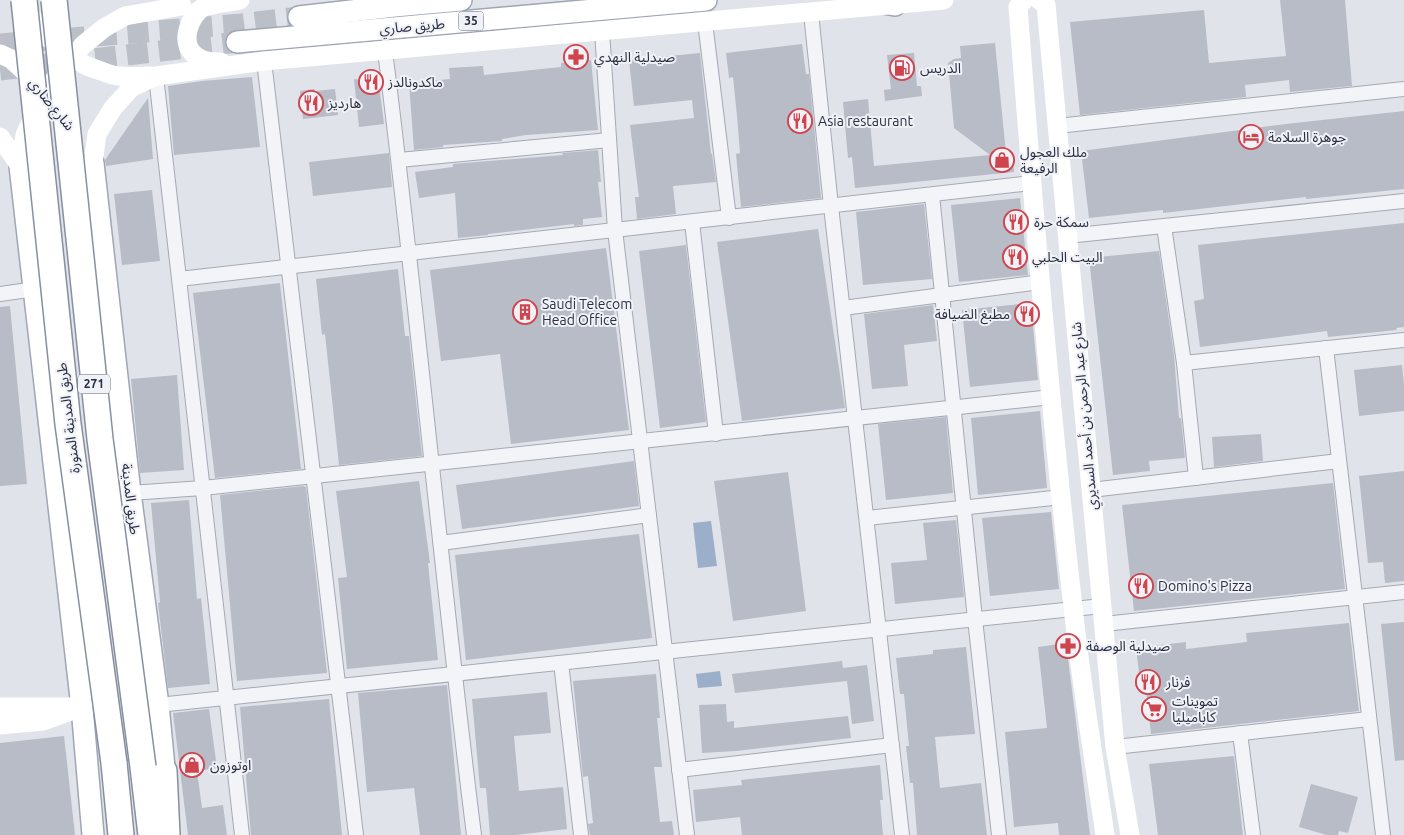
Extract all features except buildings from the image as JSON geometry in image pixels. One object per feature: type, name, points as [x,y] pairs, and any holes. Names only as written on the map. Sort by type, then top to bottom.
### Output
[{"type":"highway","name":"طريق المدينة المنورة","points":[[24,0],[68,424],[114,763],[121,835]]},
{"type":"highway","name":"طريق المدينة المنورة","points":[[54,0],[100,439],[154,769],[150,835]]},
{"type":"highway","points":[[154,769],[167,835]]},
{"type":"main road","name":"طريق صاري","points":[[299,17],[461,0]]},
{"type":"main road","name":"طريق صاري","points":[[237,42],[706,0]]},
{"type":"main road","points":[[865,0],[895,4]]},
{"type":"main road","points":[[27,226],[37,187],[47,165],[54,157],[78,166],[98,208]]},
{"type":"main road","name":"طريق المدينة","points":[[93,164],[130,493],[158,705],[154,769],[172,835]]},
{"type":"main road","points":[[20,166],[82,708],[93,835]]},
{"type":"main road","points":[[82,708],[106,835]]},
{"type":"street","points":[[20,0],[39,28],[64,54],[88,67],[118,76],[156,76],[264,61]]},
{"type":"street","points":[[4,61],[21,53],[39,28],[54,0]]},
{"type":"street","points":[[137,0],[182,6]]},
{"type":"street","points":[[20,166],[25,135],[45,92],[83,45],[104,28],[125,16],[182,6],[233,0]]},
{"type":"street","points":[[240,0],[202,8],[192,19],[186,34],[193,54],[201,60],[210,63],[264,61],[944,0]]},
{"type":"street","name":"شارع عبد الرحمن بن أحمد السديري","points":[[1024,0],[1018,7],[1031,184],[1073,609],[1105,835]]},
{"type":"street","name":"شارع عبد الرحمن بن أحمد السديري","points":[[1040,0],[1046,5],[1115,747],[1130,835]]},
{"type":"street","points":[[811,12],[902,835]]},
{"type":"street","points":[[705,22],[729,218]]},
{"type":"street","points":[[602,31],[615,230],[687,835]]},
{"type":"street","points":[[385,51],[399,160],[454,674],[474,835]]},
{"type":"street","name":"شارع صاري","points":[[4,61],[45,92],[70,122],[93,164]]},
{"type":"street","points":[[264,61],[356,835]]},
{"type":"street","points":[[93,164],[97,134],[113,108],[132,87],[156,76]]},
{"type":"street","points":[[156,76],[242,835]]},
{"type":"street","points":[[1024,85],[1053,82]]},
{"type":"street","points":[[1057,126],[1404,89]]},
{"type":"street","points":[[0,137],[20,166]]},
{"type":"street","points":[[399,160],[610,140]]},
{"type":"street","points":[[179,279],[1031,184]]},
{"type":"street","points":[[932,195],[974,619],[999,835]]},
{"type":"street","points":[[1068,236],[1404,201]]},
{"type":"street","points":[[692,222],[716,434]]},
{"type":"street","points":[[1164,226],[1184,363],[1196,478]]},
{"type":"street","points":[[843,308],[1041,282]]},
{"type":"street","points":[[0,294],[35,289]]},
{"type":"street","points":[[1184,363],[1404,340]]},
{"type":"street","points":[[1326,348],[1383,835]]},
{"type":"street","points":[[130,493],[203,488],[1052,397]]},
{"type":"street","points":[[1091,490],[1339,461]]},
{"type":"street","points":[[867,518],[1062,497]]},
{"type":"street","points":[[441,543],[649,515]]},
{"type":"street","points":[[1104,624],[1404,592]]},
{"type":"street","points":[[158,705],[1102,606]]},
{"type":"street","points":[[561,663],[581,835]]},
{"type":"street","points":[[0,707],[44,706],[82,708]]},
{"type":"street","points":[[0,725],[43,721],[82,708]]},
{"type":"street","points":[[1115,747],[1370,719]]},
{"type":"street","points":[[1240,733],[1253,835]]},
{"type":"street","points":[[679,770],[892,745]]},
{"type":"water","points":[[711,521],[717,566],[698,568],[693,523]]},
{"type":"water","points":[[720,671],[722,686],[698,688],[696,674]]},
{"type":"tunnel","points":[[0,44],[241,24],[299,17]]},
{"type":"tunnel","points":[[0,70],[237,42]]},
{"type":"place","name":"صيدلية النهدي","points":[[576,57]]},
{"type":"place","name":"الدريس","points":[[902,68]]},
{"type":"place","name":"ماكدونالدز","points":[[371,82]]},
{"type":"place","name":"هارديز","points":[[311,103]]},
{"type":"place","name":"Asia restaurant","points":[[800,121]]},
{"type":"place","name":"جوهرة السلامة","points":[[1251,137]]},
{"type":"place","name":"ملك العجول الرفيعة","points":[[1002,160]]},
{"type":"place","name":"سمكة حرة","points":[[1016,222]]},
{"type":"place","name":"البيت الحلبي","points":[[1015,257]]},
{"type":"place","name":"Saudi Telecom Head Office","points":[[525,312]]},
{"type":"place","name":"مطبغ الضيافة","points":[[1027,314]]},
{"type":"place","name":"Domino's Pizza","points":[[1141,586]]},
{"type":"place","name":"صيدلية الوصفة","points":[[1068,646]]},
{"type":"place","name":"فرنار","points":[[1148,682]]},
{"type":"place","name":"تموينات كاباميليا","points":[[1154,709]]},
{"type":"place","name":"اوتوزون","points":[[192,765]]}]
